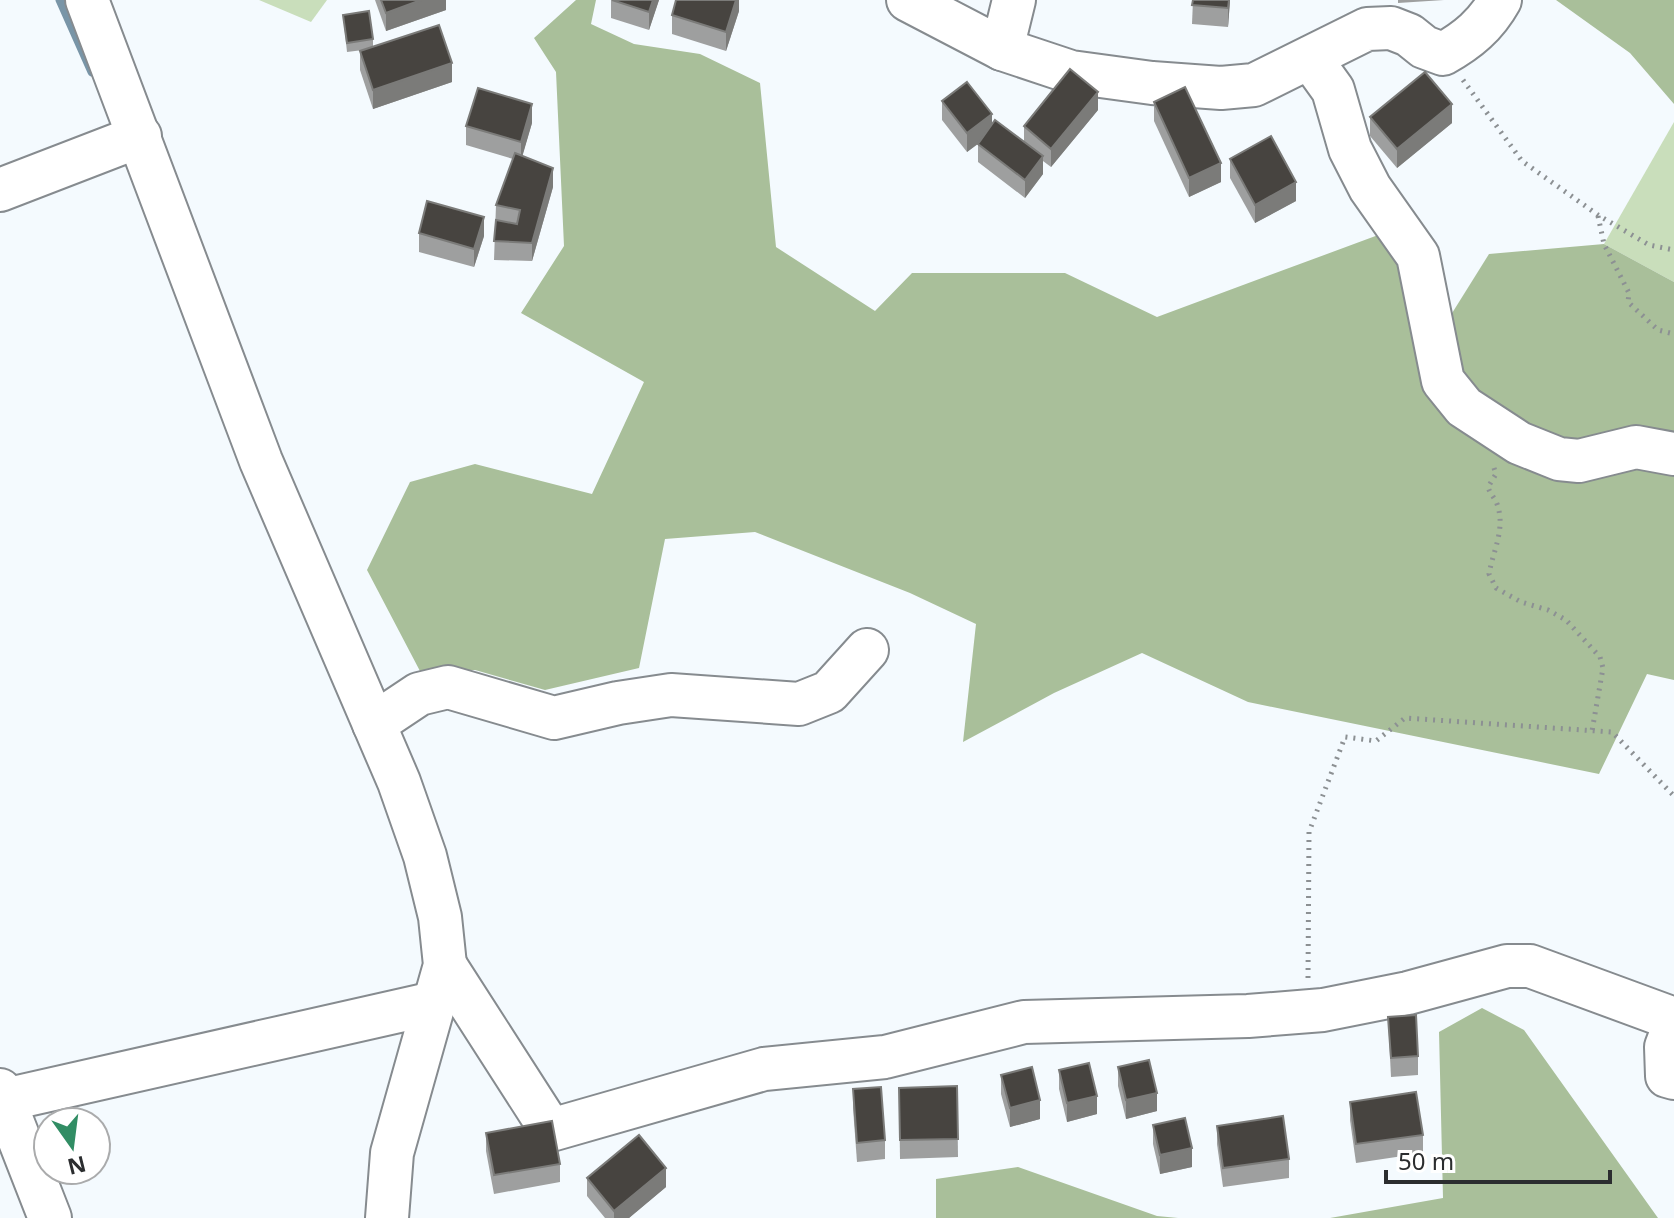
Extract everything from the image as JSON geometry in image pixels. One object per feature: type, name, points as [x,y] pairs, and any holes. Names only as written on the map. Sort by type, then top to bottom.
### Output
[{"type":"street","points":[[87,0],[261,461],[399,782],[425,856],[440,917],[440,984],[392,1153],[387,1218]]},
{"type":"street","points":[[908,0],[1002,49],[1071,72],[1221,88],[1254,85],[1367,29],[1391,28],[1443,54],[1468,40],[1493,14],[1500,0]]},
{"type":"street","points":[[1002,49],[1014,0]]},
{"type":"street","points":[[1310,58],[1333,90],[1350,149],[1370,188],[1418,256],[1443,381],[1464,407],[1519,443],[1559,459],[1579,461],[1636,447],[1674,454]]},
{"type":"street","points":[[0,190],[140,136]]},
{"type":"street","points":[[374,724],[419,694],[448,687],[554,718],[671,695],[799,704],[829,692],[867,650]]},
{"type":"street","points":[[440,984],[551,1130],[764,1069],[885,1057],[1024,1022],[1248,1016],[1309,1011],[1408,993],[1507,966],[1530,966],[1674,1019]]},
{"type":"street","points":[[50,1218],[1,1097],[440,984]]},
{"type":"street","points":[[1674,1026],[1666,1047],[1667,1076],[1674,1078]]},
{"type":"path","points":[[1443,54],[1522,161],[1598,215],[1649,245],[1674,250]]},
{"type":"path","points":[[1598,215],[1604,244],[1629,293],[1628,302],[1658,330],[1674,334]]},
{"type":"path","points":[[1492,460],[1496,474],[1488,487],[1496,501],[1500,519],[1498,542],[1489,574],[1496,588],[1566,620],[1600,657],[1603,668],[1592,731]]},
{"type":"path","points":[[1309,1011],[1309,832],[1345,737],[1376,741],[1405,718],[1612,732],[1674,796]]},
{"type":"green space","points":[[259,0],[327,0],[311,22]]},
{"type":"green space","points":[[576,0],[596,0],[591,24],[634,44],[700,54],[760,83],[776,247],[875,311],[912,273],[1065,273],[1157,317],[1389,231],[1439,334],[1489,254],[1604,244],[1674,282],[1674,680],[1647,674],[1599,774],[1248,702],[1142,653],[1054,693],[963,742],[976,624],[910,593],[755,532],[665,539],[639,668],[545,690],[475,670],[421,673],[367,570],[410,482],[475,464],[592,494],[644,382],[521,313],[564,246],[556,72],[534,38]]},
{"type":"green space","points":[[1556,0],[1674,0],[1674,104],[1630,53]]},
{"type":"green space","points":[[1674,122],[1674,282],[1604,244]]},
{"type":"green space","points":[[1482,1008],[1524,1030],[1658,1218],[1330,1218],[1443,1198],[1439,1032]]},
{"type":"green space","points":[[1018,1167],[1157,1216],[1178,1218],[936,1218],[936,1179]]},
{"type":"building","points":[[381,0],[421,0],[386,13]]},
{"type":"building","points":[[612,0],[653,0],[649,12]]},
{"type":"building","points":[[676,0],[736,0],[726,32],[672,15]]},
{"type":"building","points":[[1193,0],[1229,0],[1228,8],[1192,5]]},
{"type":"building","points":[[369,11],[373,39],[347,43],[343,15]]},
{"type":"building","points":[[439,25],[452,63],[373,90],[360,51]]},
{"type":"building","points":[[1070,69],[1098,92],[1051,149],[1024,126]]},
{"type":"building","points":[[1425,72],[1452,104],[1397,149],[1370,117]]},
{"type":"building","points":[[967,82],[992,114],[967,133],[942,101]]},
{"type":"building","points":[[1185,87],[1221,163],[1189,178],[1154,102]]},
{"type":"building","points":[[478,88],[532,104],[521,142],[466,126]]},
{"type":"building","points":[[995,120],[1043,156],[1025,180],[978,144]]},
{"type":"building","points":[[1271,136],[1296,182],[1255,205],[1230,159]]},
{"type":"building","points":[[515,153],[553,168],[532,243],[494,241],[496,220],[517,224],[520,210],[496,205]]},
{"type":"building","points":[[427,201],[484,217],[474,249],[419,233]]},
{"type":"building","points":[[1416,1015],[1418,1056],[1391,1058],[1388,1017]]},
{"type":"building","points":[[1149,1060],[1157,1093],[1126,1100],[1118,1067]]},
{"type":"building","points":[[1089,1063],[1097,1096],[1067,1103],[1059,1070]]},
{"type":"building","points":[[1032,1067],[1040,1100],[1010,1108],[1001,1075]]},
{"type":"building","points":[[957,1086],[958,1139],[900,1140],[899,1088]]},
{"type":"building","points":[[881,1087],[885,1140],[857,1143],[853,1089]]},
{"type":"building","points":[[1416,1092],[1423,1135],[1356,1144],[1350,1102]]},
{"type":"building","points":[[1283,1116],[1289,1159],[1223,1168],[1217,1126]]},
{"type":"building","points":[[1185,1118],[1192,1148],[1160,1155],[1153,1125]]},
{"type":"building","points":[[552,1121],[560,1164],[494,1175],[486,1133]]},
{"type":"building","points":[[639,1135],[666,1168],[614,1211],[587,1178]]},
{"type":"waterway","points":[[60,0],[92,72]]}]
